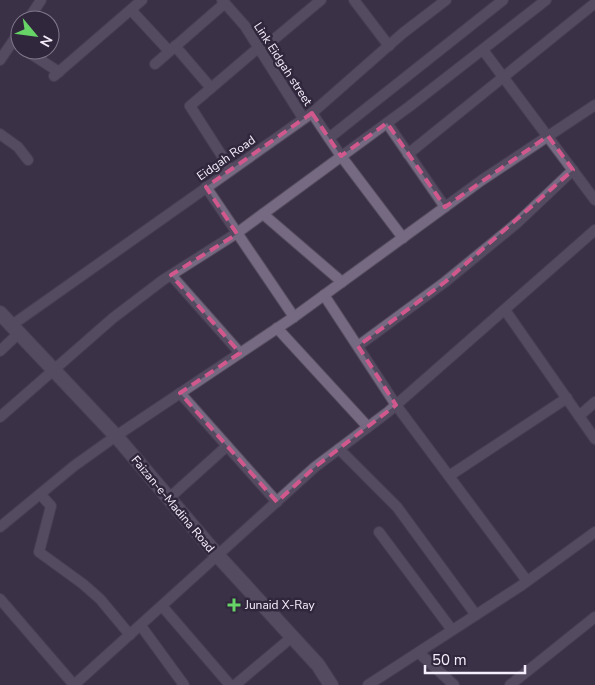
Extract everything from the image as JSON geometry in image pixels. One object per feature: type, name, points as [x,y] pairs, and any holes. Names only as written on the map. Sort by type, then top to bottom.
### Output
[{"type":"street","points":[[38,60],[57,74],[142,0]]},
{"type":"street","points":[[230,170],[190,106],[321,0]]},
{"type":"street","points":[[354,0],[389,46]]},
{"type":"street","name":"Eidgah Road","points":[[0,352],[16,329],[206,187],[308,116],[446,0]]},
{"type":"street","points":[[328,138],[503,0]]},
{"type":"street","points":[[0,418],[113,318],[171,275],[237,233],[387,123],[546,0]]},
{"type":"street","points":[[154,64],[224,2]]},
{"type":"street","name":"Link Eidgah street","points":[[224,2],[245,26],[288,96],[328,138],[403,238]]},
{"type":"street","points":[[408,154],[595,3]]},
{"type":"street","points":[[131,10],[210,88]]},
{"type":"street","points":[[0,60],[10,50]]},
{"type":"street","points":[[482,50],[595,200]]},
{"type":"street","points":[[0,527],[74,466],[116,436],[294,317],[445,207],[595,104]]},
{"type":"street","points":[[387,123],[445,207]]},
{"type":"street","points":[[0,134],[18,147],[28,160]]},
{"type":"street","points":[[358,346],[445,282],[517,222],[573,170]]},
{"type":"street","points":[[206,187],[294,317]]},
{"type":"street","points":[[263,214],[342,282]]},
{"type":"street","points":[[0,599],[74,685],[315,467],[396,405],[595,230]]},
{"type":"street","points":[[171,275],[240,353]]},
{"type":"street","points":[[324,295],[396,405],[527,581]]},
{"type":"street","points":[[505,310],[595,439]]},
{"type":"street","name":"Faizan-e-Madina Road","points":[[0,313],[116,436],[168,500],[318,665],[331,685]]},
{"type":"street","points":[[277,328],[368,427]]},
{"type":"street","points":[[180,393],[277,502]]},
{"type":"street","points":[[450,476],[567,398]]},
{"type":"street","points":[[579,416],[595,402]]},
{"type":"street","points":[[168,500],[227,446]]},
{"type":"street","points":[[339,449],[397,507],[476,615]]},
{"type":"street","points":[[40,494],[51,506],[40,552],[94,594],[130,635]]},
{"type":"street","points":[[379,532],[452,630]]},
{"type":"street","points":[[368,685],[527,581],[595,532]]},
{"type":"street","points":[[162,606],[230,685]]},
{"type":"street","points":[[510,685],[595,617]]},
{"type":"street","points":[[141,626],[184,685]]},
{"type":"street","points":[[235,685],[292,637]]},
{"type":"street","points":[[419,653],[454,685]]},
{"type":"highlighted area","points":[[312,113],[341,156],[387,123],[445,207],[548,136],[573,170],[445,282],[358,346],[396,405],[315,467],[277,502],[180,393],[240,353],[171,275],[237,234],[206,187]]},
{"type":"place","name":"Junaid X-Ray","points":[[234,605]]}]
